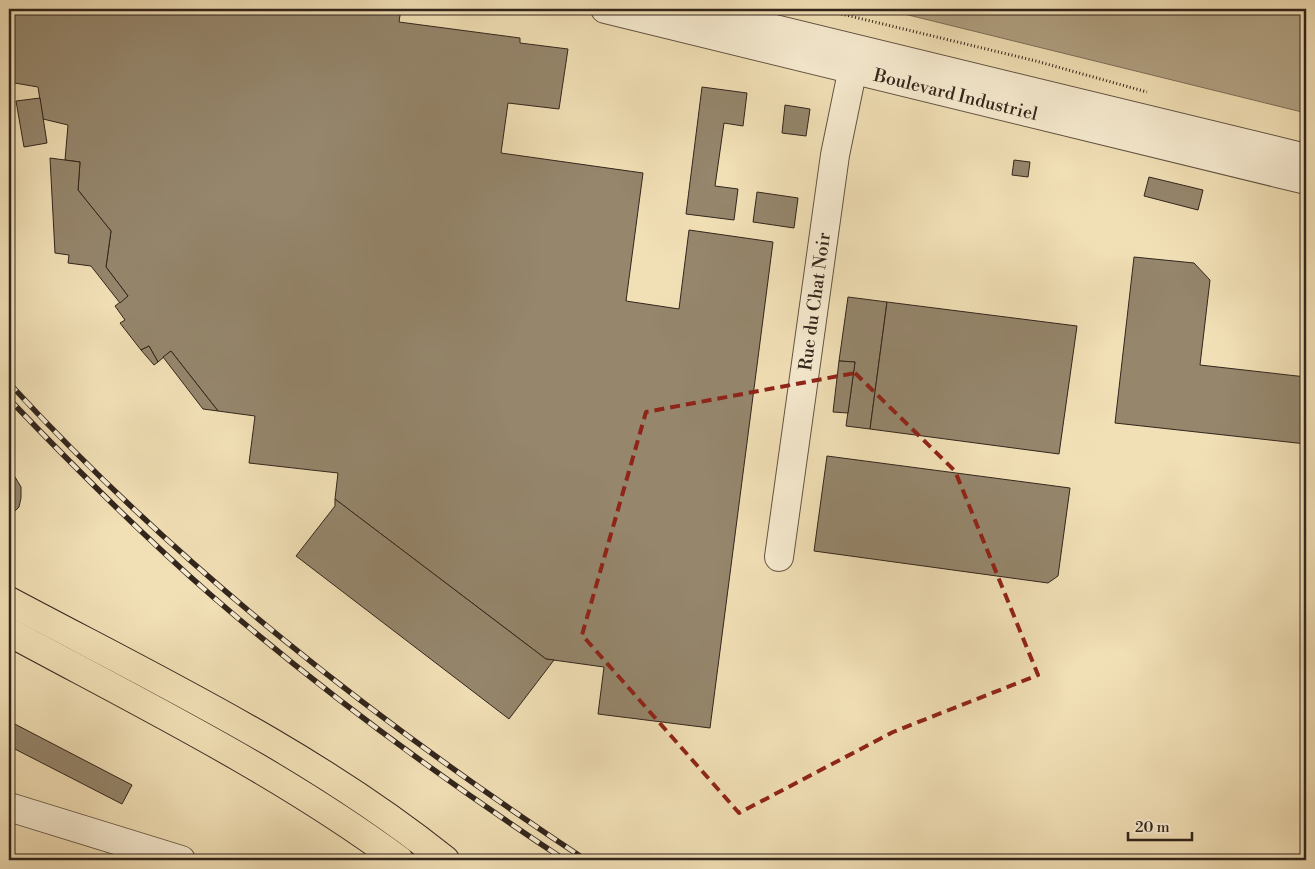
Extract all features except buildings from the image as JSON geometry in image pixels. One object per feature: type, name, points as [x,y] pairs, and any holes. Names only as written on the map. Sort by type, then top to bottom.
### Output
[{"type":"highway","points":[[9,600],[300,760],[373,807],[445,860]]},
{"type":"highway","points":[[9,632],[262,769],[338,816],[400,860]]},
{"type":"street","name":"Boulevard Industriel","points":[[605,9],[854,59],[1306,158]]},
{"type":"street","name":"Boulevard Industriel","points":[[692,9],[854,59],[1306,180]]},
{"type":"street","name":"Rue du Chat Noir","points":[[778,557],[835,155],[854,59]]},
{"type":"street","points":[[9,807],[181,860]]},
{"type":"path","points":[[821,9],[1036,61],[1155,94]]},
{"type":"highlighted area","points":[[855,373],[955,471],[1038,675],[893,732],[739,813],[582,635],[646,412]]},
{"type":"shaded area","points":[[884,9],[1306,9],[1306,113]]},
{"type":"railway","points":[[9,383],[74,451],[141,516],[211,579],[283,639],[356,697],[432,753],[586,860]]},
{"type":"railway","points":[[9,399],[134,524],[186,573],[254,632],[384,734],[565,860]]}]
